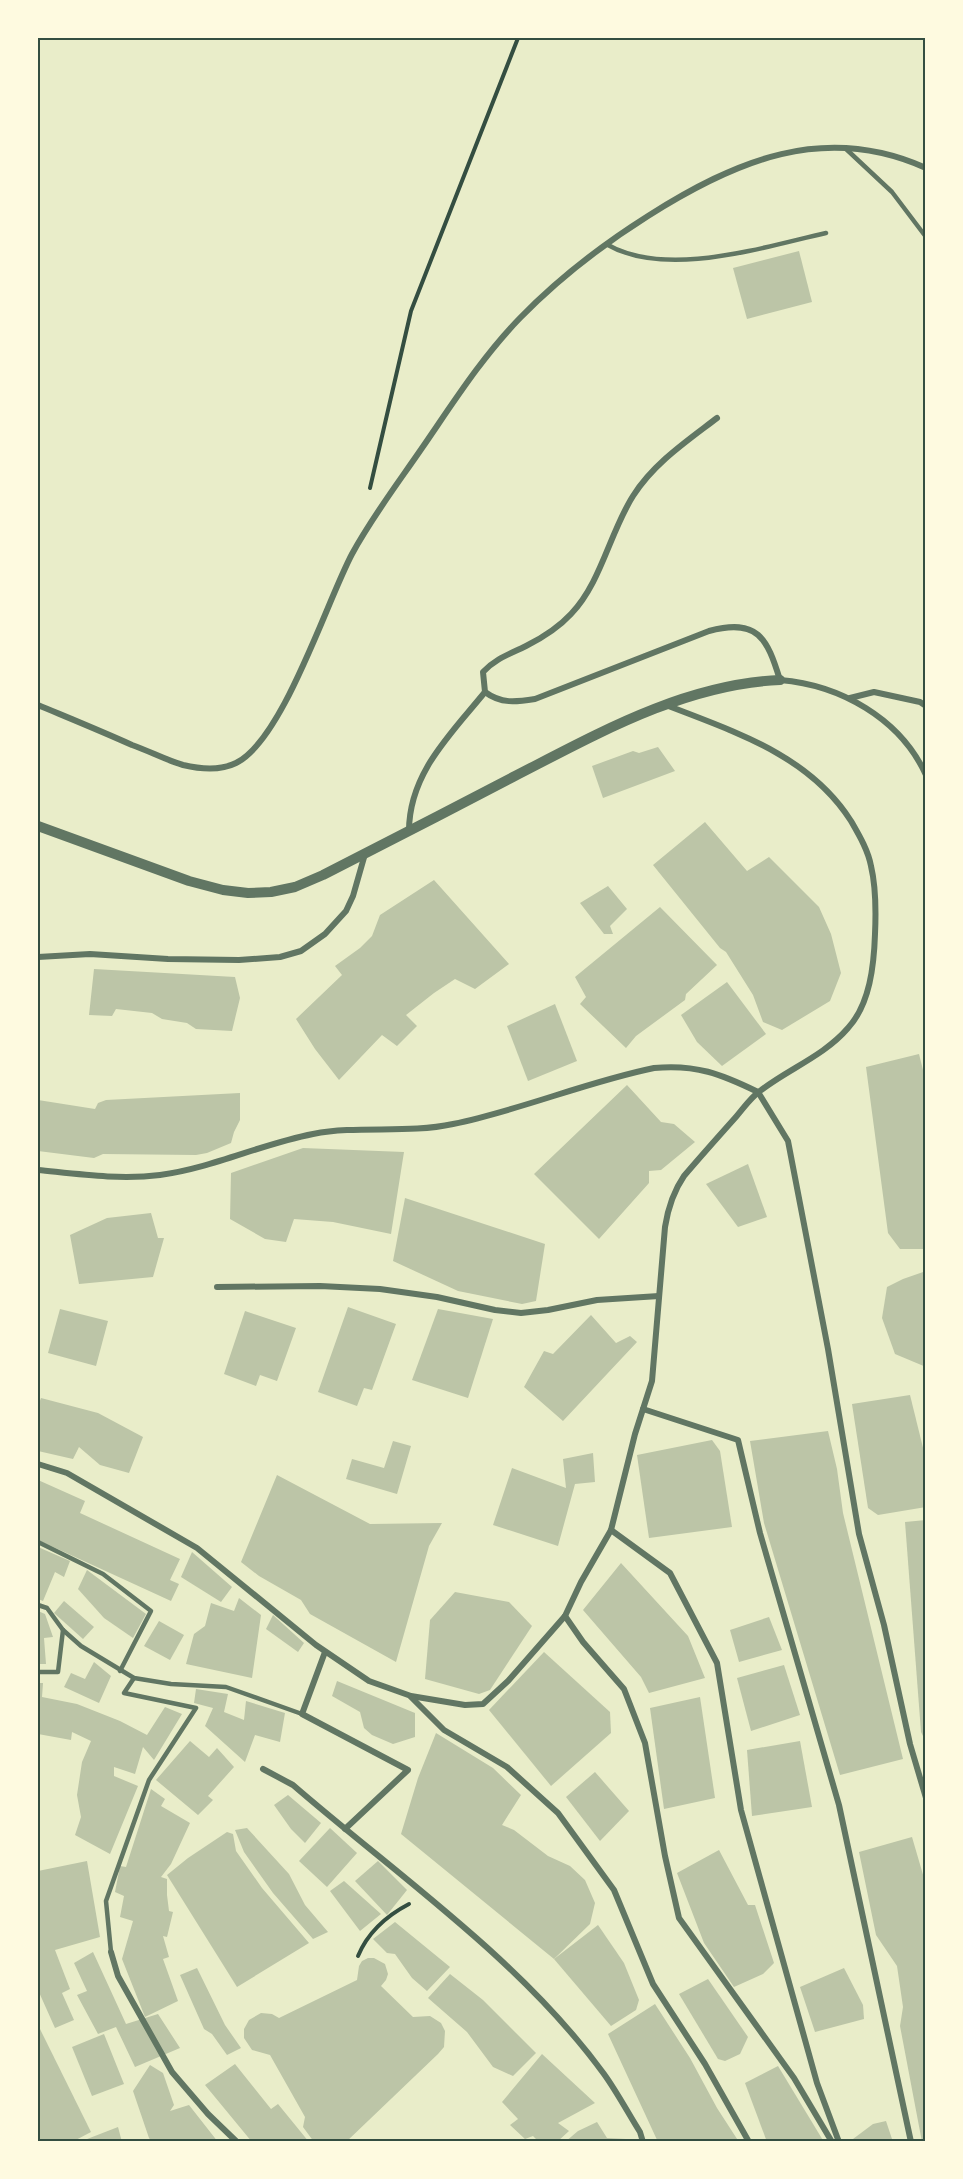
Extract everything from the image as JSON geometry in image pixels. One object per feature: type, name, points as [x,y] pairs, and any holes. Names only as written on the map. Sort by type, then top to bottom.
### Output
[{"type":"street","points":[[38,705],[184,765],[213,769],[236,763],[260,741],[282,708],[339,579],[369,525],[464,386],[496,345],[532,305],[606,244],[678,197],[729,170],[784,154],[816,148],[882,152],[926,168]]},
{"type":"street","points":[[409,831],[412,800],[423,772],[485,692],[483,672],[499,658],[541,638],[572,614],[597,571],[633,495],[655,468],[717,418]]},
{"type":"street","points":[[485,692],[495,699],[508,702],[535,699],[709,632],[727,628],[748,630],[762,637],[772,653],[780,680]]},
{"type":"street","points":[[38,826],[189,881],[224,890],[248,893],[271,892],[295,887],[365,854],[579,743],[666,705],[724,686],[780,680],[814,685],[850,698],[874,714],[897,734],[915,756],[926,775]]},
{"type":"street","points":[[850,698],[874,692],[920,702],[926,706]]},
{"type":"street","points":[[38,1464],[67,1473],[197,1548],[325,1652],[369,1682],[411,1696],[465,1706],[483,1704],[508,1681],[542,1640],[566,1616],[581,1582],[611,1530],[652,1381],[667,1214],[676,1188],[758,1092],[832,1043],[849,1027],[862,1007],[869,983],[874,945],[874,897],[871,866],[862,840],[846,813],[801,767],[753,739],[666,705]]},
{"type":"street","points":[[38,957],[90,954],[168,959],[250,960],[280,957],[301,951],[325,934],[346,911],[358,882],[365,854]]},
{"type":"street","points":[[38,1170],[107,1176],[160,1175],[315,1134],[345,1130],[417,1130],[452,1124],[654,1068],[702,1069],[728,1077],[758,1092],[788,1141],[828,1349],[859,1534],[884,1625],[910,1744],[926,1798]]},
{"type":"street","points":[[217,1287],[320,1286],[380,1289],[521,1313],[597,1300],[659,1296]]},
{"type":"street","points":[[643,1408],[738,1440],[760,1533],[839,1805],[911,2142]]},
{"type":"street","points":[[611,1530],[670,1573],[717,1663],[741,1810],[817,2082],[839,2142]]},
{"type":"street","points":[[566,1616],[583,1642],[624,1689],[645,1743],[678,1918],[794,2078],[832,2142]]},
{"type":"street","points":[[325,1652],[302,1714],[408,1770],[345,1829]]},
{"type":"street","points":[[411,1696],[444,1730],[507,1767],[558,1813],[614,1890],[653,1984],[705,2064],[748,2142]]},
{"type":"street","points":[[263,1769],[293,1785],[468,1929],[559,2018],[604,2074],[640,2132],[643,2142]]},
{"type":"street","points":[[111,1952],[118,1976],[172,2072],[208,2114],[237,2142]]},
{"type":"lane","points":[[845,148],[892,192],[926,237]]},
{"type":"lane","points":[[606,244],[629,254],[649,258],[698,259],[826,232]]},
{"type":"lane","points":[[38,1542],[103,1574],[151,1611],[120,1671]]},
{"type":"lane","points":[[38,1605],[47,1608],[63,1630],[81,1646],[134,1678],[171,1684],[226,1687],[302,1714]]},
{"type":"lane","points":[[38,1672],[58,1672],[63,1630]]},
{"type":"lane","points":[[111,1952],[106,1901],[149,1780],[196,1708],[124,1693],[134,1678]]},
{"type":"path","points":[[369,525],[370,483],[411,310],[518,38]]},
{"type":"path","points":[[358,1956],[365,1940],[390,1914],[426,1896]]},
{"type":"building","points":[[799,251],[812,302],[747,319],[733,268]]},
{"type":"building","points":[[658,747],[675,771],[603,798],[592,766],[633,751],[639,753]]},
{"type":"building","points":[[705,822],[747,871],[769,857],[819,907],[831,934],[841,973],[830,1001],[782,1030],[763,1022],[753,995],[726,952],[720,948],[653,865]]},
{"type":"building","points":[[434,880],[509,964],[475,989],[455,979],[434,993],[406,1015],[417,1026],[397,1046],[382,1035],[339,1080],[296,1019],[342,975],[335,966],[372,936],[380,915]]},
{"type":"building","points":[[608,886],[627,909],[610,926],[613,934],[604,934],[580,903]]},
{"type":"building","points":[[660,907],[717,965],[686,994],[685,1000],[636,1036],[626,1048],[580,1004],[586,997],[575,977]]},
{"type":"building","points":[[94,969],[235,977],[240,998],[232,1031],[196,1029],[187,1023],[162,1019],[152,1013],[116,1009],[112,1016],[89,1015]]},
{"type":"building","points":[[727,982],[766,1034],[722,1066],[697,1042],[681,1015]]},
{"type":"building","points":[[555,1004],[577,1061],[528,1081],[507,1026]]},
{"type":"building","points":[[919,1054],[926,1082],[926,1097],[923,1098],[926,1113],[926,1249],[900,1249],[888,1233],[866,1067]]},
{"type":"building","points":[[627,1085],[661,1122],[674,1124],[695,1142],[661,1170],[649,1171],[649,1183],[599,1239],[534,1174]]},
{"type":"building","points":[[240,1093],[240,1120],[231,1143],[207,1153],[196,1155],[103,1154],[94,1158],[38,1151],[38,1100],[95,1109],[98,1103],[106,1100]]},
{"type":"building","points":[[303,1148],[404,1152],[391,1234],[333,1222],[294,1219],[286,1242],[265,1239],[230,1219],[231,1173]]},
{"type":"building","points":[[748,1164],[767,1217],[738,1227],[706,1184]]},
{"type":"building","points":[[405,1198],[545,1244],[536,1301],[522,1304],[458,1291],[393,1261]]},
{"type":"building","points":[[151,1213],[158,1238],[164,1238],[153,1277],[79,1284],[70,1235],[107,1218]]},
{"type":"building","points":[[926,1271],[926,1367],[895,1354],[882,1318],[887,1287]]},
{"type":"building","points":[[348,1307],[396,1324],[372,1390],[364,1388],[357,1406],[318,1392]]},
{"type":"building","points":[[60,1309],[108,1321],[96,1366],[48,1353]]},
{"type":"building","points":[[438,1309],[493,1319],[468,1398],[412,1380]]},
{"type":"building","points":[[245,1311],[296,1328],[277,1381],[260,1375],[256,1386],[224,1374]]},
{"type":"building","points":[[591,1315],[616,1343],[630,1336],[637,1342],[563,1421],[524,1387],[544,1351],[553,1354]]},
{"type":"building","points":[[910,1395],[926,1460],[926,1507],[878,1515],[868,1508],[852,1404]]},
{"type":"building","points":[[41,1398],[98,1413],[143,1437],[129,1473],[100,1465],[79,1447],[73,1459],[38,1451],[38,1406]]},
{"type":"building","points":[[828,1431],[837,1469],[843,1513],[903,1759],[840,1775],[764,1523],[750,1441]]},
{"type":"building","points":[[712,1440],[720,1451],[732,1527],[649,1538],[637,1455]]},
{"type":"building","points":[[393,1441],[411,1446],[397,1494],[346,1479],[352,1459],[384,1468]]},
{"type":"building","points":[[593,1453],[595,1482],[575,1484],[558,1546],[493,1525],[512,1468],[566,1488],[563,1459]]},
{"type":"building","points":[[277,1475],[370,1524],[442,1523],[429,1546],[396,1662],[310,1614],[301,1600],[259,1576],[241,1562]]},
{"type":"building","points":[[38,1480],[85,1501],[80,1513],[180,1559],[170,1580],[179,1584],[171,1601],[38,1540]]},
{"type":"building","points":[[926,1520],[926,1742],[921,1732],[905,1522]]},
{"type":"building","points":[[38,1547],[70,1561],[64,1577],[55,1572],[43,1601],[38,1599]]},
{"type":"building","points":[[192,1552],[232,1587],[221,1602],[181,1577]]},
{"type":"building","points":[[621,1563],[688,1636],[705,1678],[649,1693],[641,1677],[583,1610]]},
{"type":"building","points":[[87,1570],[146,1614],[133,1638],[104,1618],[78,1589]]},
{"type":"building","points":[[455,1592],[509,1602],[532,1626],[490,1690],[479,1694],[425,1679],[430,1620]]},
{"type":"building","points":[[239,1598],[261,1615],[252,1678],[186,1664],[194,1634],[205,1626],[211,1603],[234,1611]]},
{"type":"building","points":[[64,1601],[94,1627],[83,1639],[54,1613]]},
{"type":"building","points":[[38,1611],[45,1614],[53,1637],[44,1638],[46,1664],[38,1664]]},
{"type":"building","points":[[273,1615],[304,1643],[298,1652],[266,1629]]},
{"type":"building","points":[[769,1617],[782,1650],[739,1662],[730,1630]]},
{"type":"building","points":[[159,1621],[184,1635],[170,1660],[144,1646]]},
{"type":"building","points":[[544,1652],[610,1712],[611,1733],[551,1786],[489,1710]]},
{"type":"building","points":[[94,1662],[111,1676],[99,1703],[64,1687],[71,1673],[85,1679]]},
{"type":"building","points":[[784,1665],[800,1715],[751,1731],[737,1678]]},
{"type":"building","points":[[337,1681],[415,1713],[415,1737],[393,1744],[372,1735],[364,1728],[360,1712],[332,1696]]},
{"type":"building","points":[[38,1683],[43,1683],[42,1697],[77,1704],[120,1721],[147,1735],[165,1707],[182,1714],[154,1760],[143,1747],[135,1774],[114,1767],[114,1776],[138,1786],[110,1854],[75,1835],[81,1817],[77,1795],[82,1762],[91,1741],[72,1732],[71,1740],[38,1734]]},
{"type":"building","points":[[196,1689],[228,1694],[224,1712],[244,1720],[246,1701],[285,1713],[280,1742],[255,1735],[245,1762],[205,1726],[213,1708],[194,1703]]},
{"type":"building","points":[[700,1697],[715,1798],[664,1809],[650,1708]]},
{"type":"building","points":[[436,1733],[493,1768],[521,1795],[502,1825],[514,1830],[548,1856],[570,1866],[585,1880],[595,1903],[590,1924],[554,1959],[401,1834],[418,1778]]},
{"type":"building","points":[[190,1741],[209,1757],[217,1748],[234,1767],[208,1796],[213,1800],[198,1815],[156,1780]]},
{"type":"building","points":[[800,1741],[812,1807],[752,1816],[747,1750]]},
{"type":"building","points":[[595,1772],[629,1811],[600,1841],[566,1797]]},
{"type":"building","points":[[151,1789],[165,1799],[161,1806],[190,1823],[171,1864],[161,1877],[167,1879],[169,1911],[173,1912],[167,1937],[163,1936],[169,1957],[163,1959],[178,2001],[145,2017],[122,1959],[133,1921],[120,1917],[124,1896],[115,1892],[120,1866],[126,1867]]},
{"type":"building","points":[[288,1795],[321,1823],[305,1843],[291,1829],[274,1805]]},
{"type":"building","points":[[247,1828],[289,1874],[305,1905],[328,1932],[313,1939],[273,1893],[244,1852],[235,1830]]},
{"type":"building","points":[[330,1828],[357,1853],[327,1887],[299,1861]]},
{"type":"building","points":[[227,1832],[233,1834],[236,1851],[262,1888],[309,1943],[237,1987],[167,1875]]},
{"type":"building","points":[[912,1837],[926,1885],[926,2142],[922,2142],[900,2026],[903,2007],[897,1966],[876,1935],[859,1852]]},
{"type":"building","points":[[719,1850],[748,1905],[755,1905],[774,1963],[763,1974],[734,1987],[704,1943],[677,1873]]},
{"type":"building","points":[[87,1861],[100,1937],[55,1950],[70,1989],[62,1993],[74,2020],[55,2028],[38,1990],[38,1871]]},
{"type":"building","points":[[378,1861],[407,1890],[387,1915],[355,1881]]},
{"type":"building","points":[[344,1881],[381,1914],[360,1931],[330,1891]]},
{"type":"building","points":[[395,1922],[450,1967],[427,1991],[412,1978],[395,1954],[387,1953],[373,1939]]},
{"type":"building","points":[[598,1925],[624,1963],[639,2000],[636,2010],[611,2026],[554,1959]]},
{"type":"building","points":[[93,1952],[126,2024],[158,2014],[180,2048],[135,2067],[116,2027],[98,2034],[77,1995],[87,1991],[74,1963]]},
{"type":"building","points":[[368,1958],[374,1958],[385,1964],[388,1974],[381,1986],[413,2017],[430,2016],[441,2023],[445,2031],[444,2047],[346,2142],[314,2142],[303,2127],[305,2117],[270,2055],[252,2050],[244,2038],[244,2029],[249,2020],[261,2013],[272,2014],[279,2018],[357,1980],[359,1966]]},
{"type":"building","points":[[197,1968],[225,2025],[241,2048],[227,2055],[212,2034],[204,2029],[180,1975]]},
{"type":"building","points":[[844,1968],[863,2005],[864,2019],[815,2032],[800,1987]]},
{"type":"building","points":[[450,1974],[483,2000],[536,2053],[513,2076],[493,2067],[467,2032],[428,1998]]},
{"type":"building","points":[[708,1979],[748,2037],[740,2054],[725,2061],[718,2059],[679,1994]]},
{"type":"building","points":[[655,2004],[690,2058],[717,2108],[739,2142],[658,2142],[608,2034]]},
{"type":"building","points":[[38,2025],[91,2132],[72,2142],[40,2142],[38,2137]]},
{"type":"building","points":[[104,2034],[124,2084],[92,2096],[72,2047]]},
{"type":"building","points":[[542,2054],[595,2103],[558,2123],[569,2131],[557,2142],[539,2142],[533,2136],[525,2139],[510,2125],[518,2119],[502,2102]]},
{"type":"building","points":[[235,2064],[271,2109],[278,2104],[309,2142],[252,2142],[205,2085]]},
{"type":"building","points":[[150,2065],[163,2073],[174,2105],[170,2111],[189,2105],[218,2142],[152,2142],[133,2091]]},
{"type":"building","points":[[778,2066],[824,2142],[767,2142],[745,2083]]},
{"type":"building","points":[[886,2121],[893,2142],[854,2142],[853,2139],[873,2124]]},
{"type":"building","points":[[597,2122],[607,2138],[626,2139],[627,2142],[565,2142],[578,2131]]},
{"type":"building","points":[[118,2127],[122,2142],[82,2142],[82,2141]]}]
